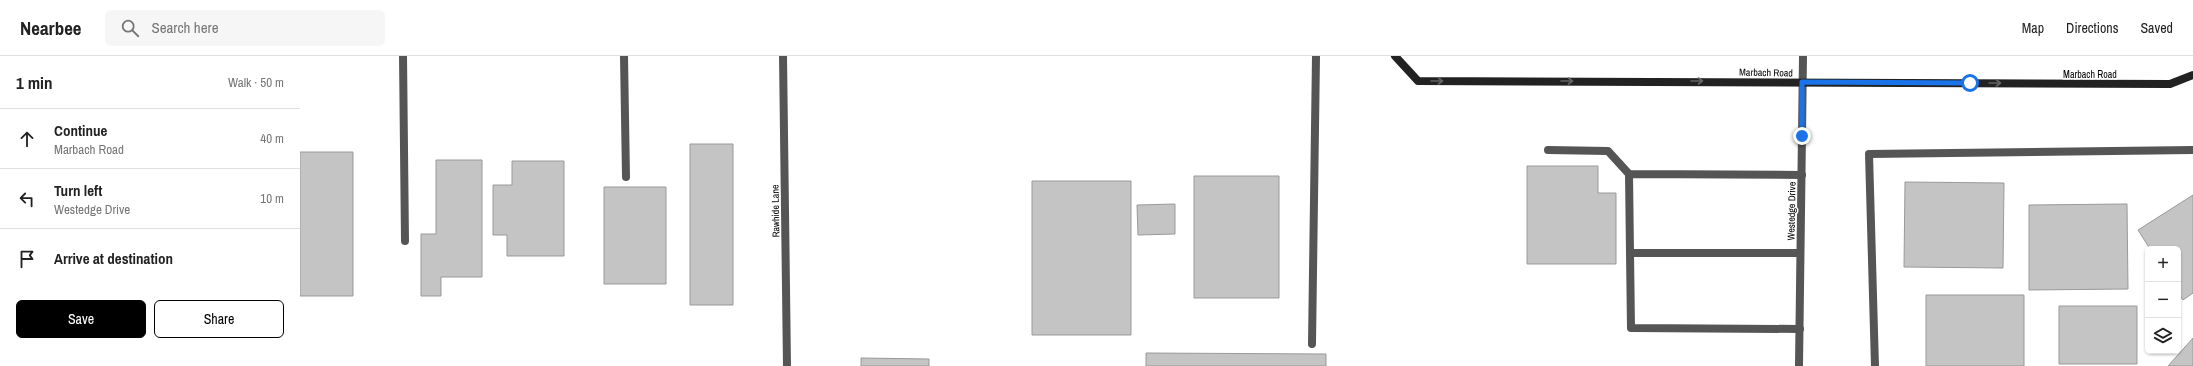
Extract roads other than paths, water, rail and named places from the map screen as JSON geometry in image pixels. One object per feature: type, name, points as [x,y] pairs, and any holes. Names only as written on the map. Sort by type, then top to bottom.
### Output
[{"type":"main road","name":"Marbach Road","points":[[1395,56],[1418,81],[2170,84],[2193,74]]},
{"type":"street","points":[[403,56],[405,241]]},
{"type":"street","points":[[624,56],[626,177]]},
{"type":"street","name":"Rawhide Lane","points":[[783,56],[786,366]]},
{"type":"street","points":[[1312,344],[1316,56]]},
{"type":"street","name":"Westedge Drive","points":[[1799,366],[1803,56]]},
{"type":"street","points":[[1548,150],[1608,151],[1629,174],[1631,328],[1800,329]]},
{"type":"street","points":[[1875,366],[1869,154],[2193,150]]},
{"type":"street","points":[[1629,174],[1802,175]]},
{"type":"street","points":[[1630,253],[1800,253]]}]
